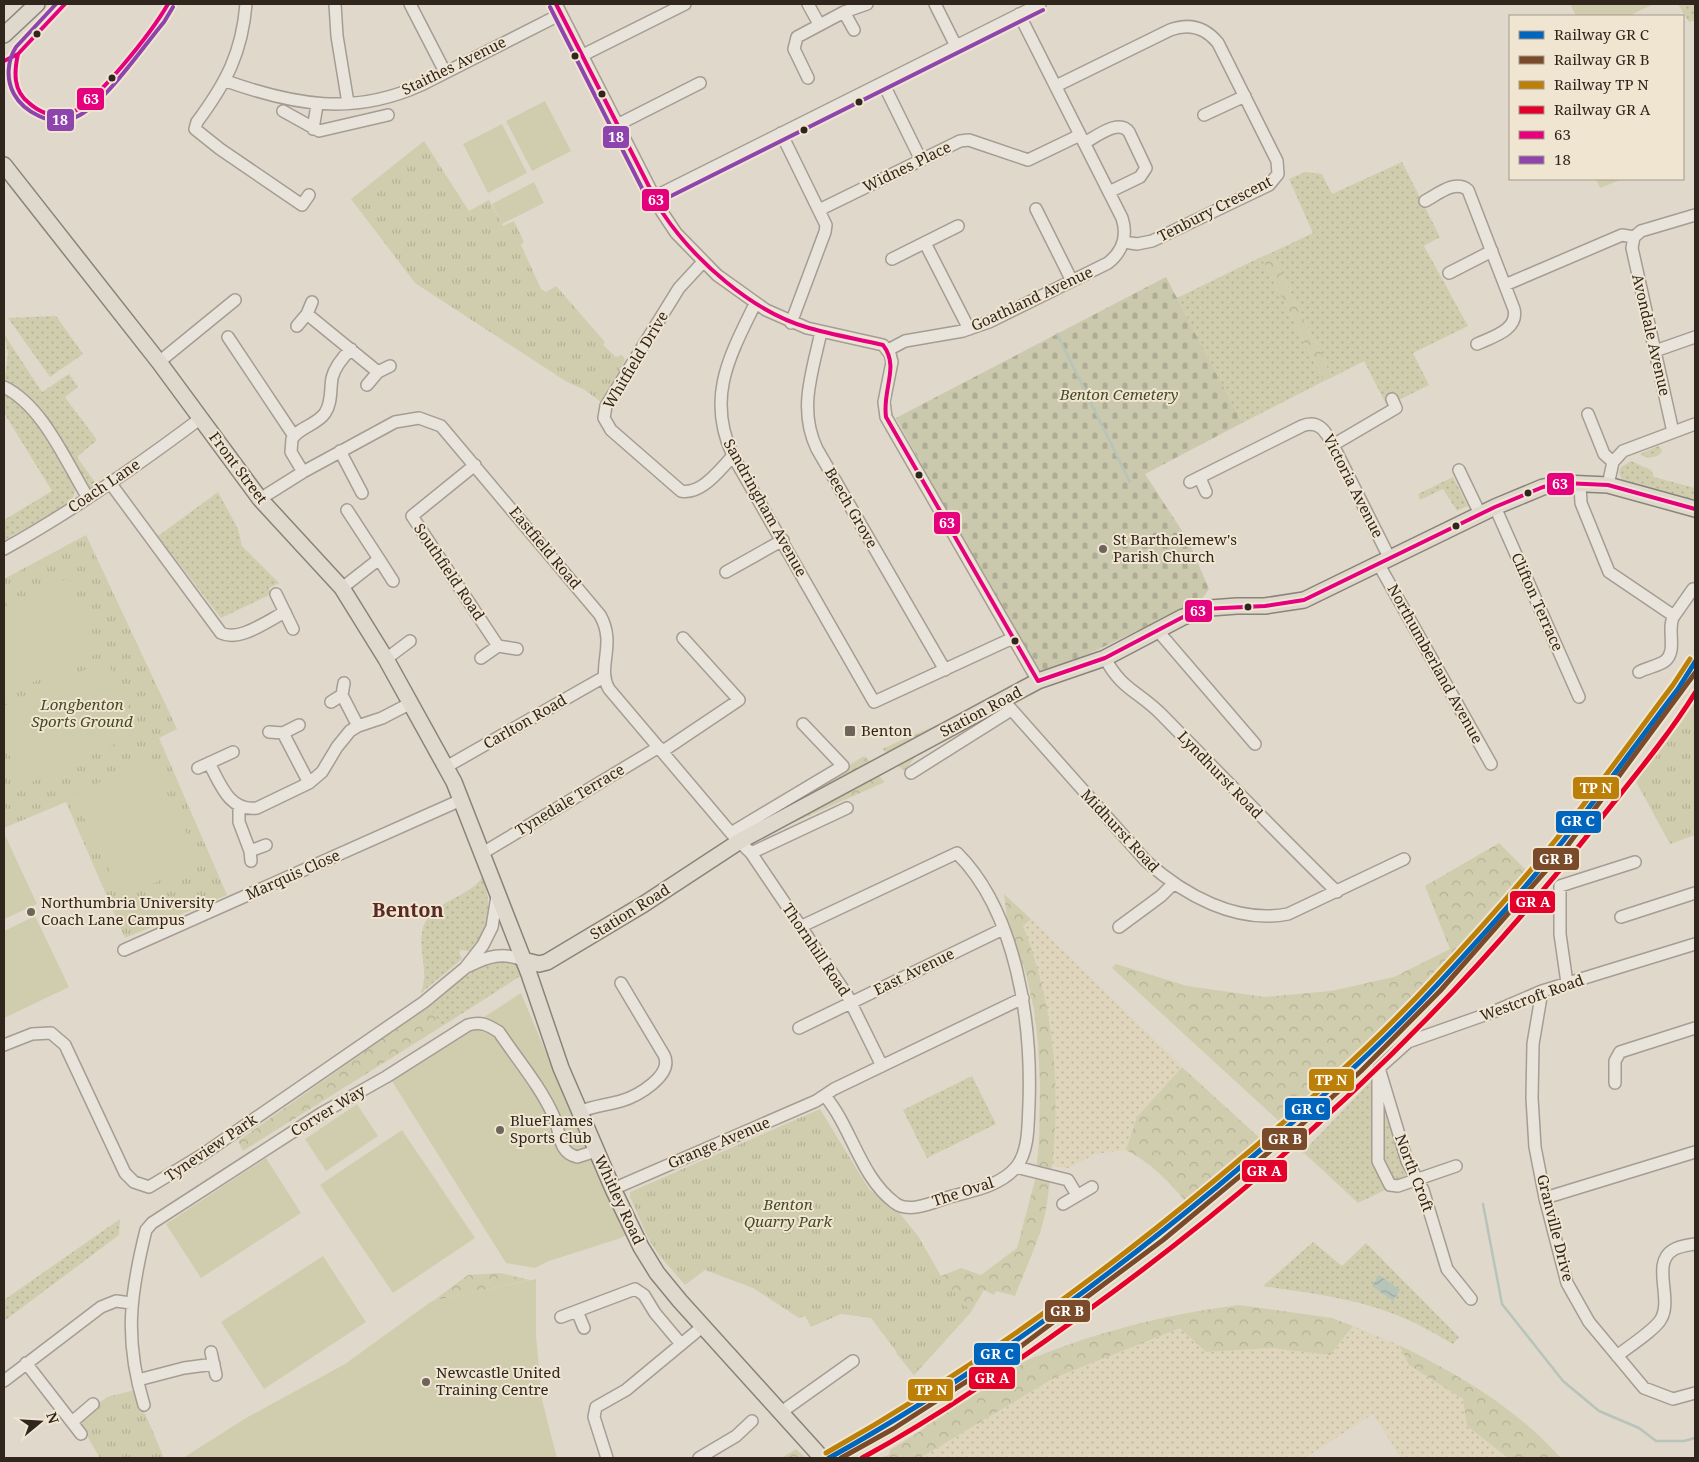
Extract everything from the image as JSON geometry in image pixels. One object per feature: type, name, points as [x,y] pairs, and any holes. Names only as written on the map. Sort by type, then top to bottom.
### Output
[{"type":"main road","points":[[4,35],[37,4]]},
{"type":"main road","name":"Front Street","points":[[4,165],[159,362],[260,499],[342,588],[386,659],[454,782]]},
{"type":"main road","name":"Station Road","points":[[523,960],[539,964],[548,962],[644,904],[736,837],[1007,705],[1038,681],[1106,658],[1202,609],[1266,606],[1304,600],[1480,514],[1543,487],[1564,483],[1608,485],[1695,509]]},
{"type":"main road","name":"Whitley Road","points":[[454,782],[580,1112],[613,1189],[646,1256],[667,1286],[817,1453]]},
{"type":"street","points":[[246,4],[239,44],[226,80],[197,122],[195,129],[220,149],[302,205],[309,195]]},
{"type":"street","points":[[335,4],[337,36],[348,103]]},
{"type":"street","points":[[410,4],[445,72]]},
{"type":"street","points":[[582,55],[685,4]]},
{"type":"street","points":[[808,4],[819,24]]},
{"type":"street","points":[[808,78],[794,44],[800,34],[844,12],[867,4]]},
{"type":"street","points":[[935,4],[956,46]]},
{"type":"street","points":[[654,197],[1040,4]]},
{"type":"street","points":[[559,9],[654,197],[673,229],[703,262],[755,304],[791,323],[821,332],[874,341],[883,345],[888,350],[892,362],[884,402],[886,417],[1038,681]]},
{"type":"street","name":"Staithes Avenue","points":[[226,80],[259,92],[317,105],[348,103],[401,93],[445,72],[559,9]]},
{"type":"street","points":[[844,12],[854,30]]},
{"type":"street","points":[[1019,14],[1109,192],[1124,225],[1124,242]]},
{"type":"street","name":"Tenbury Crescent","points":[[1056,86],[1170,30],[1189,26],[1204,30],[1218,43],[1278,164],[1276,178],[1269,185],[1152,241],[1137,244],[1124,242]]},
{"type":"street","points":[[618,125],[700,83]]},
{"type":"street","points":[[883,83],[921,160]]},
{"type":"street","points":[[1204,115],[1245,96]]},
{"type":"street","points":[[313,129],[317,105]]},
{"type":"street","points":[[283,110],[313,129],[326,131],[388,115]]},
{"type":"street","name":"Widnes Place","points":[[819,210],[966,140],[1028,160],[1120,125],[1127,129],[1133,140],[1145,163],[1145,171],[1140,177],[1109,192]]},
{"type":"street","points":[[781,133],[825,222],[825,232],[791,323]]},
{"type":"street","points":[[1425,201],[1455,186],[1466,188],[1514,309],[1514,321],[1506,329],[1477,344]]},
{"type":"street","points":[[1036,209],[1072,281]]},
{"type":"street","points":[[1505,285],[1622,235],[1634,237],[1640,232],[1695,215]]},
{"type":"street","points":[[892,259],[958,226]]},
{"type":"street","name":"Avondale Avenue","points":[[1634,237],[1632,248],[1673,432]]},
{"type":"street","points":[[925,242],[969,329]]},
{"type":"street","name":"Goathland Avenue","points":[[888,350],[905,341],[969,329],[999,317],[1108,263],[1116,256],[1124,242]]},
{"type":"street","points":[[1449,273],[1492,251]]},
{"type":"street","name":"Whitfield Drive","points":[[703,262],[679,288],[606,406],[604,418],[611,430],[681,491],[690,492],[700,487],[734,456]]},
{"type":"street","points":[[159,362],[235,300]]},
{"type":"street","points":[[297,326],[307,314],[312,302]]},
{"type":"street","name":"Sandringham Avenue","points":[[755,304],[728,358],[721,387],[721,420],[734,456],[874,702],[945,670]]},
{"type":"street","points":[[307,314],[351,348],[378,372]]},
{"type":"street","name":"Beech Grove","points":[[821,332],[806,398],[809,431],[817,449],[945,670]]},
{"type":"street","points":[[228,337],[294,436]]},
{"type":"street","points":[[1655,351],[1695,337]]},
{"type":"street","points":[[302,472],[291,452],[290,444],[294,436],[318,421],[325,413],[330,400],[334,372],[351,348]]},
{"type":"street","points":[[367,385],[378,372],[390,366]]},
{"type":"street","points":[[4,388],[23,401],[40,417],[88,498]]},
{"type":"street","points":[[1334,445],[1396,408],[1392,399]]},
{"type":"street","points":[[1588,414],[1604,454],[1613,462]]},
{"type":"street","name":"Coach Lane","points":[[4,548],[42,528],[111,484],[201,418]]},
{"type":"street","name":"Eastfield Road","points":[[260,499],[302,472],[395,422],[419,418],[441,426],[600,615],[608,638],[604,678]]},
{"type":"street","name":"Victoria Avenue","points":[[1206,492],[1195,480],[1306,424],[1322,428],[1334,445],[1385,562]]},
{"type":"street","points":[[1608,485],[1613,462],[1618,455],[1628,449],[1695,424]]},
{"type":"street","points":[[340,451],[362,493]]},
{"type":"street","name":"Southfield Road","points":[[475,465],[412,516],[498,646]]},
{"type":"street","points":[[1459,470],[1480,514]]},
{"type":"street","points":[[111,484],[220,633],[229,637],[238,635],[285,612]]},
{"type":"street","points":[[1580,484],[1581,503],[1609,572],[1674,616]]},
{"type":"street","name":"Clifton Terrace","points":[[1495,507],[1579,697]]},
{"type":"street","points":[[347,510],[393,581]]},
{"type":"street","points":[[726,572],[783,540]]},
{"type":"street","points":[[342,588],[379,559]]},
{"type":"street","name":"Northumberland Avenue","points":[[1385,562],[1491,764]]},
{"type":"street","points":[[1639,672],[1666,661],[1670,652],[1670,622],[1692,589]]},
{"type":"street","points":[[276,594],[293,629]]},
{"type":"street","points":[[1158,631],[1256,744]]},
{"type":"street","name":"Tynedale Terrace","points":[[481,854],[661,749],[738,700],[683,638]]},
{"type":"street","points":[[945,670],[1014,638]]},
{"type":"street","points":[[386,659],[410,641]]},
{"type":"street","points":[[481,658],[498,646],[517,649]]},
{"type":"street","name":"Lyndhurst Road","points":[[1106,658],[1121,682],[1160,712],[1226,782],[1337,892]]},
{"type":"street","points":[[604,678],[612,692],[736,837],[843,766],[803,724]]},
{"type":"street","name":"Carlton Road","points":[[446,767],[604,678]]},
{"type":"street","points":[[344,683],[342,695],[358,726]]},
{"type":"street","points":[[330,702],[342,695]]},
{"type":"street","points":[[232,752],[203,766],[229,798],[239,807],[248,810],[257,808],[309,783],[322,772],[336,747],[350,731],[358,726],[382,718],[411,703]]},
{"type":"street","points":[[911,773],[1007,705]]},
{"type":"street","name":"Midhurst Road","points":[[1007,705],[1138,853],[1173,884],[1218,907],[1264,917],[1288,914],[1404,859]]},
{"type":"street","points":[[268,732],[283,733],[298,724]]},
{"type":"street","points":[[283,733],[309,783]]},
{"type":"street","name":"Marquis Close","points":[[124,950],[461,800]]},
{"type":"street","points":[[239,807],[239,822],[251,856],[266,845]]},
{"type":"street","points":[[751,853],[847,808]]},
{"type":"street","name":"Thornhill Road","points":[[736,837],[751,853],[802,926],[851,1002],[882,1066]]},
{"type":"street","points":[[802,926],[957,853],[977,875],[986,889],[1003,929],[1023,998],[1029,1059],[1029,1111],[1025,1147],[1016,1167],[1062,1178],[1077,1195]]},
{"type":"street","points":[[1567,983],[1560,934],[1560,886],[1635,862]]},
{"type":"street","points":[[1119,926],[1161,896],[1173,884]]},
{"type":"street","points":[[1622,917],[1695,893]]},
{"type":"street","name":"Tyneview Park","points":[[4,1046],[32,1034],[51,1034],[65,1045],[125,1174],[134,1182],[149,1187],[202,1155],[397,1022],[465,968],[489,934],[494,918],[497,896]]},
{"type":"street","name":"East Avenue","points":[[799,1028],[1003,929]]},
{"type":"street","name":"Westcroft Road","points":[[1379,1068],[1405,1043],[1493,1012],[1542,991],[1695,944]]},
{"type":"street","name":"Tyneview Park","points":[[465,968],[498,955],[510,955],[523,960]]},
{"type":"street","points":[[580,1112],[627,1098],[661,1077],[666,1069],[664,1055],[621,983]]},
{"type":"street","name":"Granville Drive","points":[[1542,991],[1533,1044],[1532,1098],[1535,1146],[1545,1198],[1567,1283],[1589,1322],[1644,1388],[1673,1399],[1695,1394]]},
{"type":"street","name":"Grange Avenue","points":[[613,1189],[825,1096],[882,1066],[1023,998]]},
{"type":"street","name":"Corver Way","points":[[144,1405],[138,1380],[131,1326],[131,1303],[146,1230],[152,1223],[322,1113],[468,1025],[477,1022],[499,1032],[554,1115],[562,1147],[566,1153],[577,1157],[596,1151]]},
{"type":"street","points":[[1615,1083],[1615,1061],[1620,1052],[1695,1028]]},
{"type":"street","points":[[1379,1068],[1379,1165],[1392,1186],[1456,1166]]},
{"type":"street","name":"North Croft","points":[[1379,1068],[1407,1160],[1418,1178],[1447,1269],[1471,1299]]},
{"type":"street","name":"The Oval","points":[[825,1096],[879,1187],[896,1204],[904,1208],[983,1188],[1000,1180],[1016,1167]]},
{"type":"street","points":[[1545,1198],[1695,1152]]},
{"type":"street","points":[[1063,1204],[1092,1187]]},
{"type":"street","points":[[1617,1356],[1660,1320],[1666,1306],[1662,1272],[1665,1259],[1672,1250],[1695,1244]]},
{"type":"street","points":[[561,1317],[628,1290],[638,1290],[644,1295],[655,1313],[681,1344]]},
{"type":"street","points":[[4,1381],[100,1307],[116,1301],[131,1303]]},
{"type":"street","points":[[577,1311],[584,1328]]},
{"type":"street","points":[[607,1458],[594,1417],[596,1408],[626,1390],[702,1326]]},
{"type":"street","points":[[138,1380],[184,1368],[215,1369],[211,1352]]},
{"type":"street","points":[[780,1414],[853,1361]]},
{"type":"street","points":[[26,1363],[81,1434]]},
{"type":"street","points":[[72,1422],[92,1404]]},
{"type":"street","points":[[699,1458],[736,1436],[752,1421]]},
{"type":"shaded area","points":[[1031,919],[1182,1067],[1137,1117],[1126,1150],[1096,1154],[1068,1168],[1052,1166],[1056,1100],[1053,1047],[1041,981],[1023,926]]},
{"type":"shaded area","points":[[1353,1326],[1399,1345],[1409,1365],[1463,1399],[1467,1426],[1508,1458],[1401,1458],[1373,1414],[1305,1458],[920,1458],[1054,1378],[1180,1327],[1206,1352],[1271,1348],[1330,1355]]},
{"type":"green space","points":[[1570,4],[1654,4],[1631,15],[1576,15]]},
{"type":"green space","points":[[1678,4],[1695,4],[1695,20],[1689,22]]},
{"type":"green space","points":[[545,101],[571,151],[532,171],[506,121]]},
{"type":"green space","points":[[502,124],[527,173],[488,193],[463,144]]},
{"type":"green space","points":[[424,141],[469,211],[489,200],[503,226],[514,221],[524,242],[521,245],[541,289],[546,292],[556,286],[605,342],[603,345],[616,357],[622,355],[625,360],[601,402],[415,283],[351,199]]},
{"type":"green space","points":[[1402,162],[1440,237],[1424,246],[1468,326],[1413,353],[1429,385],[1387,406],[1364,361],[1333,377],[1271,253],[1313,233],[1289,179],[1305,172],[1322,174],[1332,194]]},
{"type":"green space","points":[[1596,180],[1620,180],[1600,188]]},
{"type":"green space","points":[[534,182],[544,203],[502,224],[492,204]]},
{"type":"green space","points":[[1271,253],[1333,377],[1324,381],[1261,257]]},
{"type":"green space","points":[[1261,257],[1324,381],[1242,423],[1177,298]]},
{"type":"green space","name":"Benton Cemetery","points":[[1166,277],[1242,423],[1145,474],[1188,540],[1209,589],[1201,600],[1039,678],[896,418]]},
{"type":"green space","points":[[56,316],[83,354],[50,377],[8,318]]},
{"type":"green space","points":[[4,334],[42,392],[69,374],[78,387],[65,397],[97,440],[77,457],[99,488],[85,489],[5,379],[8,353]]},
{"type":"green space","points":[[4,392],[37,421],[67,470],[75,490],[72,501],[67,506],[4,540],[4,520],[52,491],[4,413]]},
{"type":"green space","points":[[1658,446],[1662,451],[1658,456],[1649,457],[1640,454]]},
{"type":"green space","points":[[1631,461],[1651,470],[1654,477],[1695,488],[1695,500],[1622,480],[1619,473],[1621,467]]},
{"type":"green space","points":[[1453,477],[1468,506],[1457,511],[1443,489],[1420,500],[1418,494]]},
{"type":"green space","points":[[218,492],[238,529],[242,546],[279,583],[269,588],[271,594],[221,618],[158,536]]},
{"type":"green space","name":"Longbenton Sports Ground","points":[[86,535],[177,729],[159,738],[227,895],[125,938],[66,802],[4,828],[4,579]]},
{"type":"green space","points":[[69,578],[101,652],[4,695],[4,607]]},
{"type":"green space","points":[[107,660],[140,733],[23,786],[4,743],[4,706]]},
{"type":"green space","points":[[1695,689],[1695,713],[1679,713]]},
{"type":"green space","points":[[993,700],[888,754],[882,749]]},
{"type":"green space","points":[[1679,713],[1695,713],[1695,835],[1670,844],[1634,778]]},
{"type":"green space","points":[[919,752],[906,769],[903,770],[897,765]]},
{"type":"green space","points":[[864,756],[871,762],[743,831]]},
{"type":"green space","points":[[150,758],[200,861],[123,898],[73,795]]},
{"type":"green space","points":[[878,775],[885,782],[752,841]]},
{"type":"green space","points":[[4,833],[37,904],[4,919]]},
{"type":"green space","points":[[1499,843],[1529,873],[1455,958],[1372,1042],[1281,1123],[1112,968],[1116,964],[1187,986],[1265,997],[1331,991],[1394,977],[1450,949],[1425,886]]},
{"type":"green space","points":[[483,874],[488,915],[482,933],[470,951],[461,950],[459,952],[462,959],[421,993],[424,984],[422,937],[427,919],[441,906],[474,886],[480,881]]},
{"type":"green space","points":[[1004,894],[1031,919],[1023,926],[1042,986],[1053,1048],[1056,1110],[1046,1209],[1032,1255],[1015,1296],[996,1291],[994,1295],[984,1290],[971,1312],[914,1375],[896,1353],[942,1311],[941,1276],[961,1268],[981,1275],[1017,1248],[1035,1180],[1039,1143],[1040,1087],[1038,1044],[1034,1010],[1026,974],[1007,920]]},
{"type":"green space","points":[[35,916],[69,987],[4,1018],[4,931]]},
{"type":"green space","points":[[502,960],[516,964],[522,975],[441,1027],[429,1006],[471,973],[490,963]]},
{"type":"green space","name":"BlueFlames Sports Club","points":[[521,993],[585,1146],[584,1150],[593,1163],[626,1235],[549,1261],[535,1268],[506,1263],[390,1078]]},
{"type":"green space","points":[[429,1006],[441,1027],[243,1151],[238,1141]]},
{"type":"green space","points":[[1182,1067],[1264,1142],[1188,1204],[1160,1174],[1145,1161],[1126,1150],[1137,1117]]},
{"type":"green space","points":[[972,1076],[996,1124],[927,1158],[903,1110]]},
{"type":"green space","points":[[1379,1076],[1414,1176],[1358,1203],[1303,1152],[1372,1080]]},
{"type":"green space","points":[[357,1104],[378,1136],[326,1171],[305,1139]]},
{"type":"green space","name":"Benton Quarry Park","points":[[820,1109],[869,1189],[898,1211],[918,1236],[941,1276],[971,1312],[914,1375],[871,1318],[841,1314],[811,1327],[805,1316],[799,1318],[753,1288],[705,1270],[685,1285],[659,1255],[648,1238],[630,1197],[630,1192]]},
{"type":"green space","points":[[402,1130],[475,1238],[393,1293],[320,1185]]},
{"type":"green space","points":[[266,1158],[301,1213],[201,1278],[166,1224]]},
{"type":"green space","points":[[120,1219],[119,1235],[4,1321],[4,1300]]},
{"type":"green space","points":[[1313,1242],[1342,1266],[1366,1243],[1459,1337],[1453,1344],[1432,1332],[1378,1308],[1330,1297],[1263,1286]]},
{"type":"green space","points":[[323,1256],[366,1322],[264,1389],[221,1322]]},
{"type":"green space","points":[[500,1273],[530,1280],[433,1301],[468,1275]]},
{"type":"green space","name":"Newcastle United Training Centre","points":[[536,1279],[536,1335],[542,1400],[557,1458],[183,1458],[246,1418],[345,1364],[432,1301]]},
{"type":"green space","points":[[1239,1305],[1332,1318],[1353,1326],[1330,1355],[1271,1348],[1206,1352],[1180,1328],[1054,1378],[920,1458],[880,1458],[889,1455],[890,1450],[925,1428],[920,1419],[979,1383],[1016,1365],[1071,1344],[1125,1327],[1181,1314]]},
{"type":"green space","points":[[1399,1345],[1444,1368],[1486,1394],[1525,1423],[1561,1458],[1508,1458],[1467,1426],[1463,1399],[1409,1365]]},
{"type":"green space","points":[[135,1390],[164,1458],[100,1458],[80,1424],[81,1417],[107,1397]]},
{"type":"green space","points":[[796,1449],[806,1458],[781,1458]]},
{"type":"water","points":[[1379,1275],[1400,1290],[1393,1301],[1372,1286]]},
{"type":"waterway","points":[[1057,334],[1130,482]]},
{"type":"waterway","points":[[1483,1204],[1502,1304],[1563,1381],[1599,1411],[1639,1428],[1656,1441],[1684,1441],[1695,1438]]},
{"type":"transit line","name":"18","points":[[56,4],[16,47],[9,64],[9,77],[11,89],[25,107],[44,118],[59,120],[70,119],[80,115],[101,98],[135,59],[164,22],[173,7]]},
{"type":"transit line","name":"63","points":[[4,61],[18,54],[65,4]]},
{"type":"transit line","name":"63","points":[[18,54],[16,81],[17,87],[24,98],[37,109],[47,114],[58,116],[68,114],[79,108],[108,83],[150,31],[168,4]]},
{"type":"transit line","name":"63","points":[[556,4],[662,212],[690,248],[726,282],[766,310],[809,328],[883,345],[888,353],[890,362],[885,407],[886,417],[1038,681]]},
{"type":"transit line","name":"18","points":[[550,7],[648,200]]},
{"type":"transit line","name":"18","points":[[657,203],[1043,10]]},
{"type":"transit line","name":"63","points":[[1038,681],[1105,658],[1183,617],[1203,609],[1265,606],[1304,600],[1495,507],[1543,487],[1564,483],[1608,485],[1695,509]]},
{"type":"transit line","points":[[826,1453],[928,1392],[1074,1291],[1214,1181],[1326,1085],[1406,1008],[1524,878],[1599,784],[1673,685],[1690,659]]},
{"type":"transit line","points":[[829,1458],[881,1428],[981,1365],[1078,1296],[1218,1186],[1303,1114],[1358,1064],[1411,1013],[1499,917],[1544,864],[1678,689],[1695,662]]},
{"type":"transit line","points":[[841,1458],[893,1429],[1020,1347],[1163,1240],[1299,1127],[1361,1071],[1440,991],[1565,849],[1695,673]]},
{"type":"transit line","points":[[862,1458],[949,1407],[1087,1311],[1227,1203],[1293,1146],[1421,1025],[1481,961],[1539,895],[1647,761],[1695,693]]},
{"type":"place","name":"St Bartholemew's Parish Church","points":[[1103,549]]},
{"type":"place","name":"Benton","points":[[850,731]]},
{"type":"place","name":"Northumbria University Coach Lane Campus","points":[[31,912]]},
{"type":"place","name":"BlueFlames Sports Club","points":[[500,1130]]},
{"type":"place","name":"Newcastle United Training Centre","points":[[426,1382]]},
{"type":"district","name":"Benton","points":[[408,910]]}]
